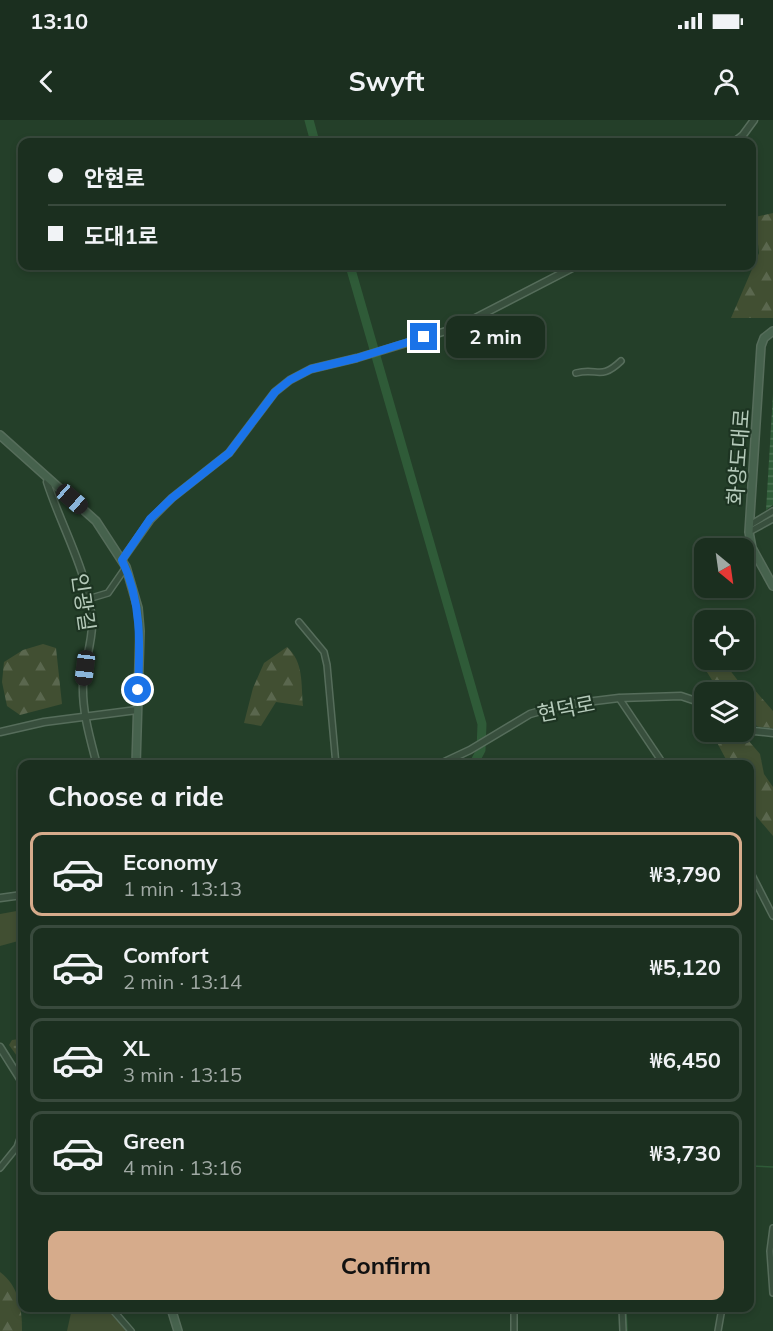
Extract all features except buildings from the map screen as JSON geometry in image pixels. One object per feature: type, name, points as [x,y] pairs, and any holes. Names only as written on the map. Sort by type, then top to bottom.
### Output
[{"type":"main road","name":"화양도대로","points":[[773,332],[764,338],[761,346],[751,527],[752,548],[773,585]]},
{"type":"main road","points":[[0,435],[96,521],[124,563],[138,608],[140,632],[136,760]]},
{"type":"main road","name":"화양도대로","points":[[751,527],[755,548],[773,578]]},
{"type":"main road","points":[[172,1312],[178,1331]]},
{"type":"street","points":[[739,138],[754,120]]},
{"type":"street","points":[[88,599],[108,593],[150,519],[172,498],[229,453],[275,392],[290,380],[311,369],[357,358],[456,328],[568,270]]},
{"type":"street","points":[[576,374],[585,371],[598,374],[608,372],[621,361]]},
{"type":"street","name":"인광길","points":[[48,479],[54,505],[82,569],[88,599],[92,627],[83,684],[85,716],[96,760]]},
{"type":"street","points":[[751,527],[773,511]]},
{"type":"street","points":[[751,527],[773,519]]},
{"type":"street","points":[[299,622],[324,652],[336,760]]},
{"type":"street","name":"현덕로","points":[[448,760],[539,711],[562,705],[619,698],[681,696],[694,700]]},
{"type":"street","points":[[619,698],[661,760]]},
{"type":"street","points":[[0,732],[85,716],[137,710]]},
{"type":"street","points":[[754,731],[773,733]]},
{"type":"street","points":[[754,879],[773,916]]},
{"type":"street","points":[[0,898],[18,896]]},
{"type":"street","points":[[0,1047],[18,1076]]},
{"type":"street","points":[[0,1168],[18,1144]]},
{"type":"street","points":[[773,1228],[770,1251],[773,1293]]},
{"type":"street","points":[[114,1312],[130,1331]]},
{"type":"street","points":[[514,1312],[514,1331]]},
{"type":"street","points":[[622,1312],[623,1331]]},
{"type":"street","points":[[718,1331],[721,1312]]},
{"type":"green space","points":[[773,213],[773,318],[731,318],[752,270],[756,270],[759,253],[756,217]]},
{"type":"green space","points":[[43,644],[56,648],[62,704],[20,715],[7,706],[2,682],[4,662],[23,650]]},
{"type":"green space","points":[[287,647],[299,666],[303,706],[276,702],[261,726],[244,723],[253,688],[264,663]]},
{"type":"green space","points":[[706,670],[730,670],[739,682],[713,682]]},
{"type":"green space","points":[[754,689],[773,711],[773,728],[754,725]]},
{"type":"green space","points":[[717,742],[750,742],[760,754],[764,774],[773,787],[773,836],[754,814],[754,760],[726,760]]},
{"type":"green space","points":[[18,911],[18,941],[0,946],[0,914]]},
{"type":"green space","points":[[18,1039],[18,1057],[9,1045],[12,1040]]},
{"type":"green space","points":[[0,1272],[11,1284],[18,1298],[22,1331],[0,1331]]},
{"type":"green space","points":[[71,1312],[110,1312],[126,1331],[67,1331]]},
{"type":"shaded area","points":[[773,394],[773,505],[766,510]]},
{"type":"waterway","points":[[309,120],[314,138]]},
{"type":"waterway","points":[[351,270],[482,724],[481,750],[476,760]]},
{"type":"waterway","points":[[754,1166],[773,1167]]},
{"type":"waterway","points":[[626,1312],[627,1331]]},
{"type":"route","points":[[138,690],[140,632],[138,608],[132,584],[122,560],[150,519],[172,498],[229,453],[264,405],[290,380],[311,369],[357,358],[424,337]]}]
